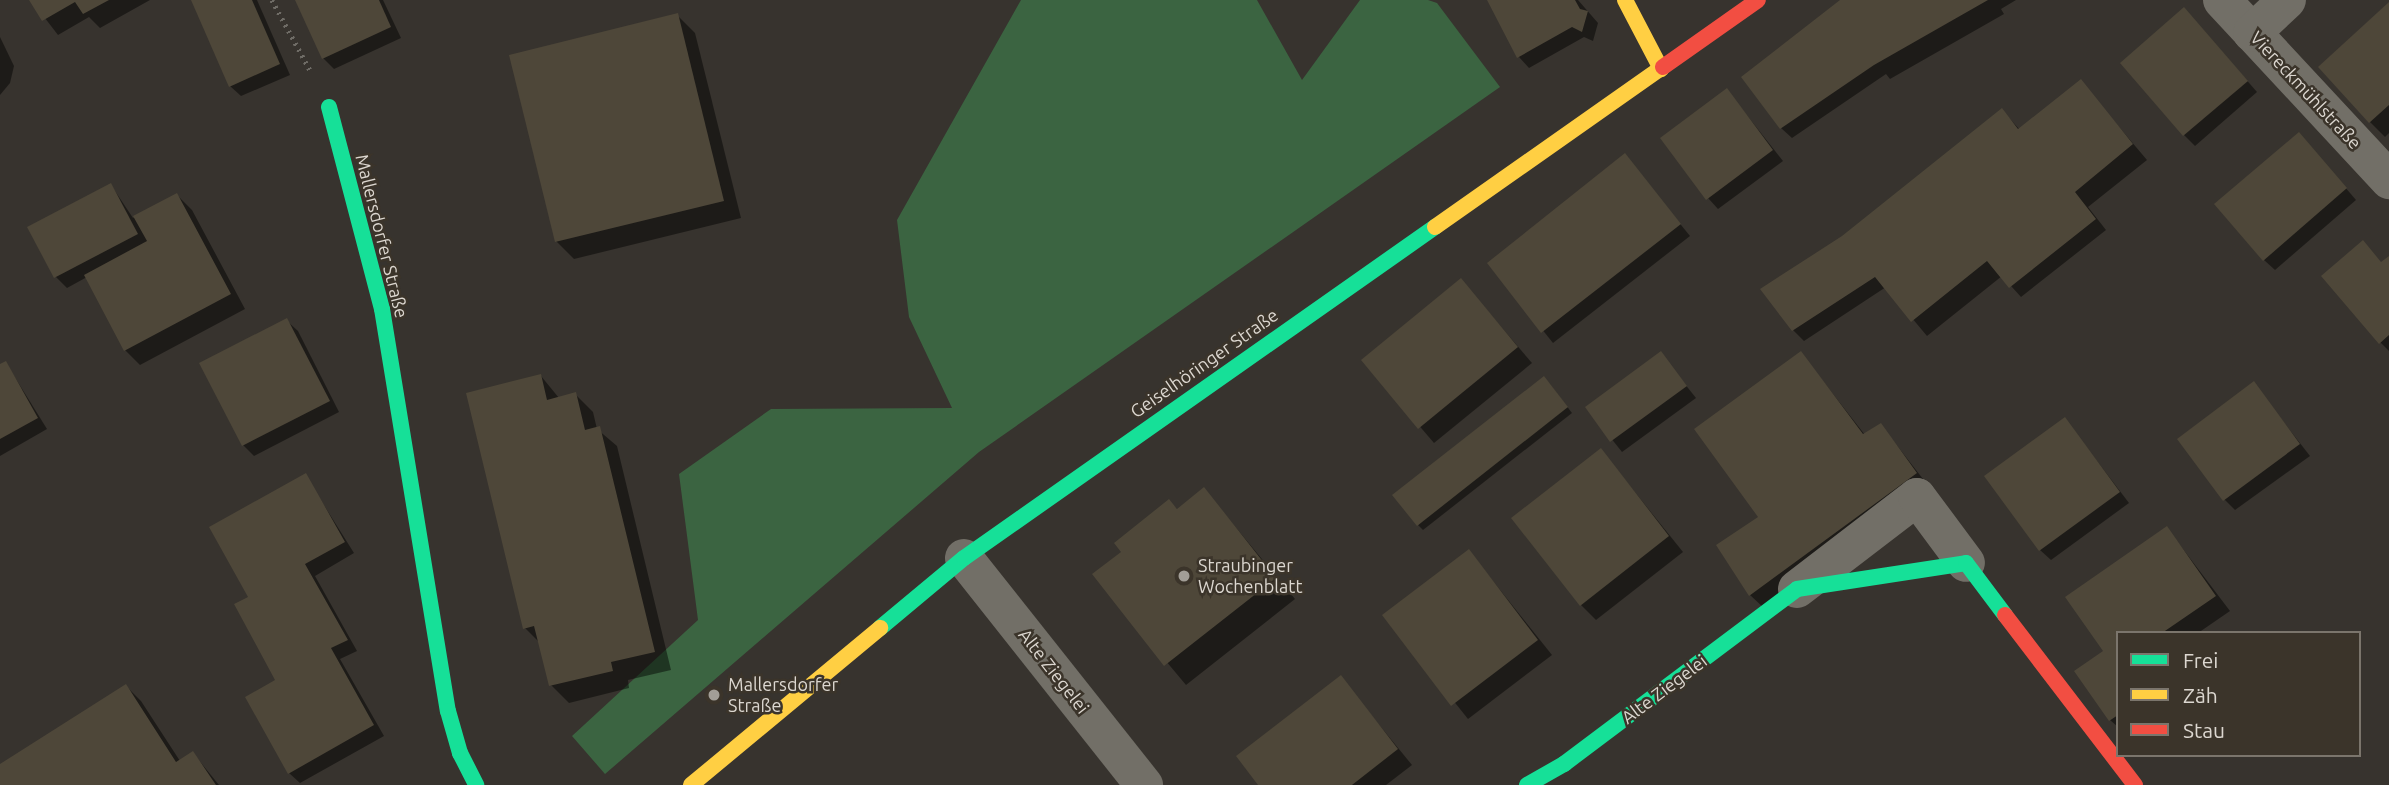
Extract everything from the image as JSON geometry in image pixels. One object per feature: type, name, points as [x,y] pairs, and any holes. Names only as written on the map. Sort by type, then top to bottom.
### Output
[{"type":"street","points":[[1625,0],[1661,69]]},
{"type":"street","name":"Geiselhöringer Straße","points":[[691,785],[964,558],[1228,368],[1759,0]]},
{"type":"street","name":"Viereckmühlstraße","points":[[2222,0],[2389,180]]},
{"type":"street","points":[[2252,33],[2287,0]]},
{"type":"street","name":"Mallersdorfer Straße","points":[[329,107],[382,309],[447,711],[460,753],[476,785]]},
{"type":"street","name":"Alte Ziegelei","points":[[1527,785],[1564,764],[1917,497],[2135,785]]},
{"type":"street","name":"Alte Ziegelei","points":[[964,558],[1144,785]]},
{"type":"street","name":"Alte Ziegelei","points":[[1797,589],[1966,562]]},
{"type":"path","points":[[272,0],[329,107]]},
{"type":"green space","points":[[1021,0],[1257,0],[1302,80],[1360,0],[1428,0],[1437,3],[1500,87],[979,452],[605,774],[572,736],[698,620],[679,474],[771,409],[952,408],[909,317],[897,220]]},
{"type":"building","points":[[29,0],[109,0],[83,14],[75,2],[42,21]]},
{"type":"building","points":[[191,0],[252,0],[280,64],[229,87]]},
{"type":"building","points":[[295,0],[379,0],[391,27],[322,59]]},
{"type":"building","points":[[1487,0],[1575,0],[1580,9],[1588,11],[1582,32],[1572,27],[1517,58]]},
{"type":"building","points":[[1840,0],[1988,0],[1874,65],[1780,129],[1741,77]]},
{"type":"building","points":[[2389,2],[2389,105],[2369,123],[2318,67]]},
{"type":"building","points":[[2184,7],[2248,81],[2183,136],[2120,63]]},
{"type":"building","points":[[678,13],[724,201],[555,242],[509,55]]},
{"type":"building","points":[[2081,79],[2133,144],[2075,192],[2096,219],[2009,288],[1987,261],[1911,322],[1875,277],[1792,331],[1760,289],[1842,236],[2002,108],[2018,129]]},
{"type":"building","points":[[1727,88],[1773,150],[1706,200],[1660,138]]},
{"type":"building","points":[[2299,132],[2347,188],[2263,261],[2214,204]]},
{"type":"building","points":[[1625,153],[1681,224],[1541,333],[1487,263]]},
{"type":"building","points":[[111,183],[138,234],[54,278],[27,227]]},
{"type":"building","points":[[177,193],[231,294],[124,351],[84,275],[147,241],[133,216]]},
{"type":"building","points":[[2363,240],[2381,262],[2389,256],[2389,335],[2379,344],[2321,276]]},
{"type":"building","points":[[1461,278],[1518,347],[1418,429],[1361,360]]},
{"type":"building","points":[[287,318],[330,401],[242,446],[199,363]]},
{"type":"building","points":[[1661,351],[1687,386],[1610,442],[1585,407]]},
{"type":"building","points":[[1801,351],[1863,434],[1881,423],[1917,473],[1749,596],[1716,545],[1758,517],[1694,429]]},
{"type":"building","points":[[6,361],[38,418],[0,439],[0,364]]},
{"type":"building","points":[[541,374],[547,400],[576,392],[585,430],[600,426],[655,652],[611,662],[613,671],[549,686],[534,626],[523,629],[466,393]]},
{"type":"building","points":[[1544,376],[1568,407],[1417,526],[1392,495]]},
{"type":"building","points":[[2254,381],[2300,444],[2223,501],[2177,439]]},
{"type":"building","points":[[2065,417],[2120,492],[2039,551],[1984,476]]},
{"type":"building","points":[[1601,448],[1669,536],[1580,606],[1511,518]]},
{"type":"building","points":[[306,473],[345,542],[305,564],[348,640],[331,648],[374,725],[288,774],[245,697],[275,680],[234,604],[248,597],[209,527]]},
{"type":"building","name":"Straubinger Wochenblatt","points":[[1204,487],[1276,578],[1164,666],[1092,574],[1121,552],[1114,543],[1169,499],[1177,509]]},
{"type":"building","points":[[2167,526],[2216,596],[2165,631],[2116,631],[2116,716],[2109,721],[2074,671],[2103,651],[2065,597]]},
{"type":"building","points":[[1469,549],[1538,640],[1451,706],[1382,615]]},
{"type":"building","points":[[1341,675],[1398,749],[1352,785],[1258,785],[1236,756]]},
{"type":"building","points":[[126,684],[176,762],[193,751],[216,785],[0,785],[0,764]]},
{"type":"traffic: fast","points":[[329,107],[382,309],[448,711],[460,753],[476,785]]},
{"type":"traffic: fast","points":[[880,628],[964,558],[1435,227]]},
{"type":"traffic: fast","points":[[1527,785],[1564,764],[1797,589],[1966,563],[2005,615]]},
{"type":"traffic: slow","points":[[1625,0],[1661,69]]},
{"type":"traffic: slow","points":[[1435,227],[1663,67]]},
{"type":"traffic: slow","points":[[691,785],[880,628]]},
{"type":"traffic: jam","points":[[1663,67],[1758,0]]},
{"type":"traffic: jam","points":[[2005,615],[2135,785]]},
{"type":"place","name":"Straubinger Wochenblatt","points":[[1184,576]]},
{"type":"place","name":"Mallersdorfer Straße","points":[[714,695]]}]
